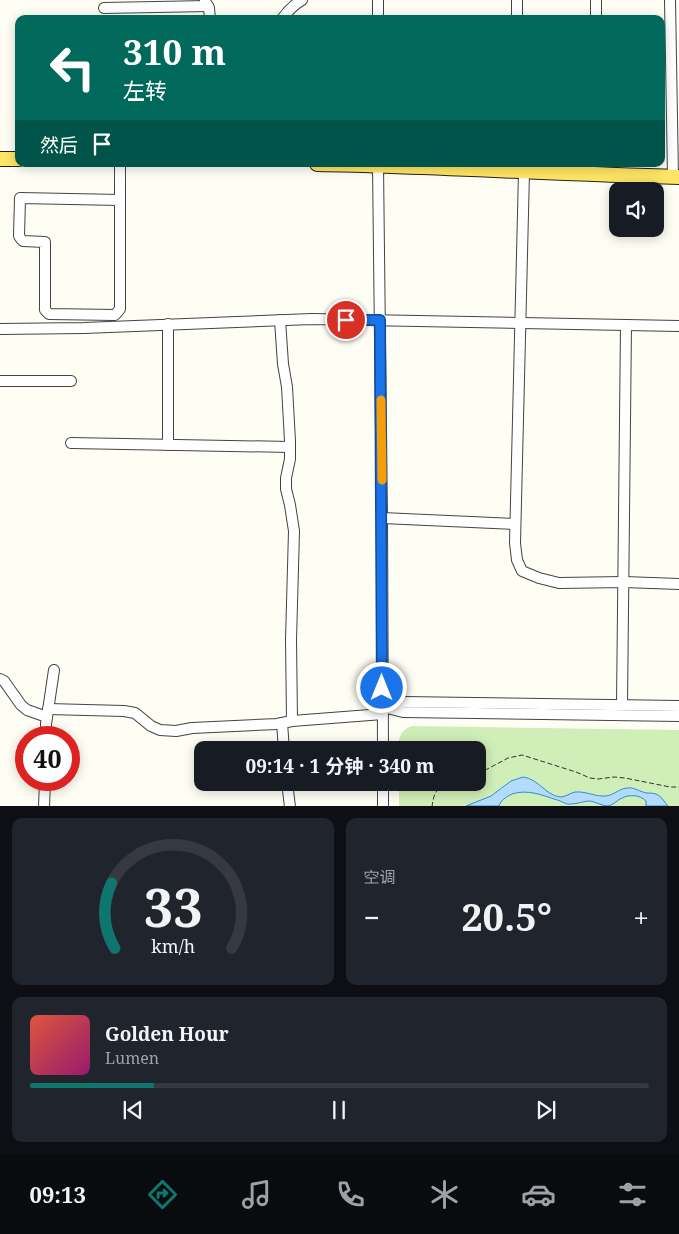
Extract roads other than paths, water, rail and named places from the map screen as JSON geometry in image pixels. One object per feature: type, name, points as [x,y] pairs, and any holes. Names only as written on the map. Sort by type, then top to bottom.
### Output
[{"type":"main road","points":[[0,159],[15,159]]},
{"type":"main road","points":[[463,167],[594,169],[676,177]]},
{"type":"street","points":[[285,15],[302,0]]},
{"type":"street","points":[[378,0],[378,15]]},
{"type":"street","points":[[517,0],[517,15]]},
{"type":"street","points":[[596,0],[596,15]]},
{"type":"street","points":[[670,0],[676,177]]},
{"type":"street","points":[[104,8],[206,3]]},
{"type":"street","points":[[120,167],[120,200],[120,309],[115,315],[49,314],[45,310],[46,242],[23,241],[20,239],[20,198],[120,200]]},
{"type":"street","points":[[378,167],[383,741]]},
{"type":"street","points":[[520,169],[520,323],[515,544],[517,560],[522,570],[539,578],[559,583],[624,582],[679,584]]},
{"type":"street","points":[[0,329],[84,328],[312,319],[679,326]]},
{"type":"street","points":[[280,320],[283,364],[287,387],[290,447],[286,489],[294,531],[291,640],[285,741]]},
{"type":"street","points":[[168,324],[168,445]]},
{"type":"street","points":[[622,705],[626,325]]},
{"type":"street","points":[[0,381],[71,381]]},
{"type":"street","points":[[71,443],[290,447]]},
{"type":"street","points":[[382,518],[516,524]]},
{"type":"street","points":[[47,726],[54,670]]},
{"type":"street","points":[[0,679],[4,681],[21,705],[27,710],[48,713],[135,712],[151,726],[160,730],[176,731],[192,728],[287,722],[382,710],[403,712],[679,716]]},
{"type":"street","points":[[382,710],[403,702],[679,706]]},
{"type":"street","points":[[44,806],[45,791]]},
{"type":"street","points":[[288,791],[290,806]]},
{"type":"street","points":[[383,791],[383,806]]},
{"type":"water","points":[[523,777],[529,778],[550,793],[560,797],[575,792],[606,796],[625,788],[630,788],[654,793],[668,806],[646,806],[646,801],[638,796],[622,798],[608,806],[590,801],[569,804],[524,792],[508,796],[502,800],[499,806],[466,806],[491,796],[511,781]]}]
